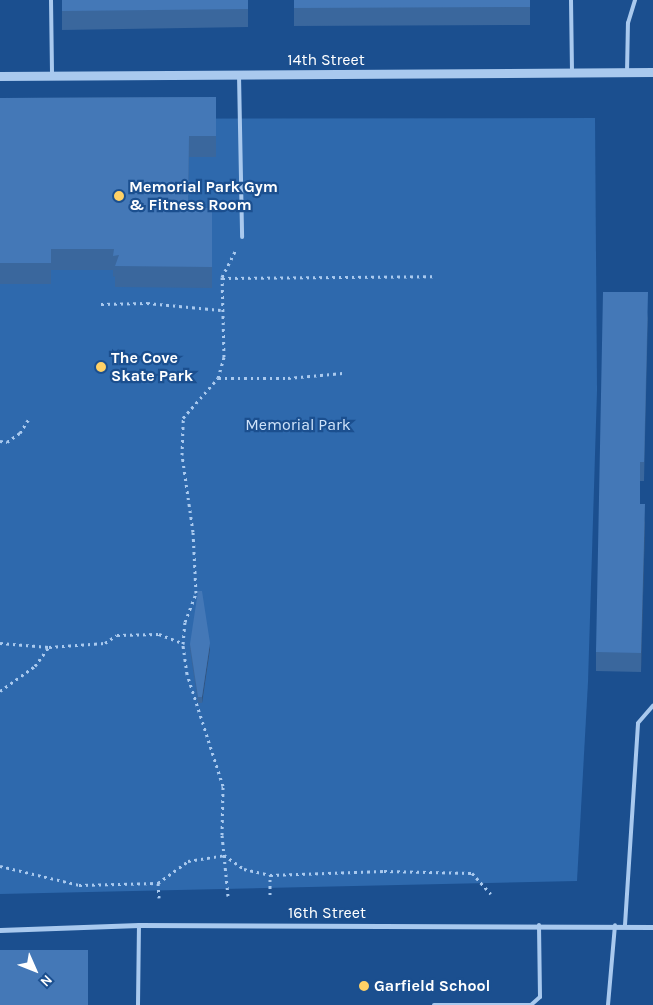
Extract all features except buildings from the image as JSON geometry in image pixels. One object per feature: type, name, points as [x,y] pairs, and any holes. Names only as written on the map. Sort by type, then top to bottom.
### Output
[{"type":"street","name":"14th Street","points":[[0,76],[572,74],[653,72]]},
{"type":"street","name":"16th Street","points":[[0,930],[139,925],[624,925],[653,927]]},
{"type":"lane","points":[[51,0],[52,76]]},
{"type":"lane","points":[[571,0],[572,74]]},
{"type":"lane","points":[[627,73],[628,23],[635,0]]},
{"type":"lane","points":[[240,75],[242,237]]},
{"type":"lane","points":[[624,925],[638,723],[653,706]]},
{"type":"lane","points":[[138,1005],[139,925]]},
{"type":"lane","points":[[608,1005],[615,925]]},
{"type":"lane","points":[[434,1005],[532,1005],[540,997],[539,926]]},
{"type":"path","points":[[228,896],[220,773],[192,691],[183,644],[185,622],[196,593],[193,532],[182,455],[182,418],[218,378],[224,357],[221,310],[222,278],[242,237]]},
{"type":"path","points":[[222,278],[433,276]]},
{"type":"path","points":[[101,304],[147,303],[221,310]]},
{"type":"path","points":[[218,378],[288,378],[343,373]]},
{"type":"path","points":[[0,441],[7,442],[20,433],[30,417]]},
{"type":"path","points":[[0,643],[49,647],[105,643],[118,634],[158,634],[183,644]]},
{"type":"path","points":[[0,691],[35,666],[49,647]]},
{"type":"path","points":[[0,866],[79,885],[158,883],[188,861],[224,855],[244,869],[270,875],[384,871],[472,873],[491,894]]},
{"type":"path","points":[[270,875],[270,896]]},
{"type":"path","points":[[158,883],[159,898]]},
{"type":"green space","name":"Memorial Park","points":[[595,118],[597,390],[588,682],[577,881],[0,894],[0,119]]},
{"type":"place","name":"Memorial Park Gym & Fitness Room","points":[[119,196]]},
{"type":"place","name":"The Cove Skate Park","points":[[101,367]]},
{"type":"place","name":"Garfield School","points":[[364,986]]}]
